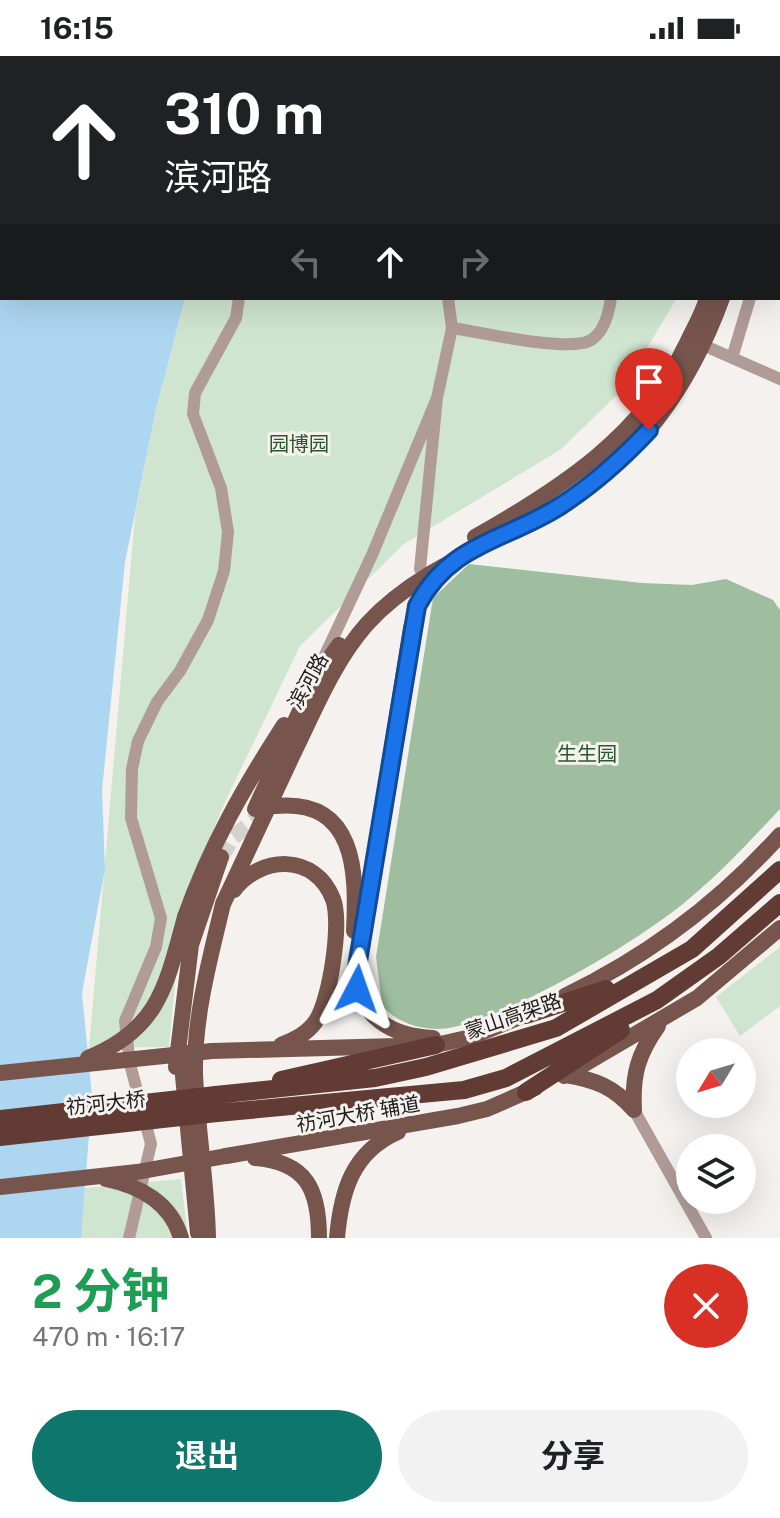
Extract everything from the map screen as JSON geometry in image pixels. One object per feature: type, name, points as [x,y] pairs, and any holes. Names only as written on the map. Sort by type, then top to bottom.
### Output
[{"type":"highway","points":[[764,886],[780,861]]},
{"type":"highway","name":"蒙山高架路","points":[[216,1104],[375,1078],[452,1060],[556,1028],[655,972],[723,924],[780,870]]},
{"type":"highway","points":[[526,1092],[614,1036],[657,1000],[719,956],[780,903]]},
{"type":"highway","points":[[526,1015],[655,972]]},
{"type":"highway","points":[[216,1104],[464,1090],[506,1078],[657,1000]]},
{"type":"highway","points":[[216,1104],[436,1045]]},
{"type":"highway","name":"祊河大桥","points":[[0,1119],[216,1104]]},
{"type":"highway","name":"祊河大桥","points":[[0,1137],[216,1104]]},
{"type":"main road","name":"滨河路","points":[[199,1238],[183,1076],[194,987],[208,918],[314,680],[360,619],[420,569],[556,490],[602,453],[645,412],[677,364],[706,300]]},
{"type":"main road","name":"滨河路","points":[[208,1238],[207,1178],[195,1072],[200,1017],[223,904],[323,691],[368,624],[424,576],[558,508],[609,472],[649,430],[680,389],[721,300]]},
{"type":"main road","points":[[356,973],[411,628],[425,590],[451,560]]},
{"type":"main road","points":[[68,1066],[114,1047],[133,1034],[156,1009],[204,861],[232,806],[314,680]]},
{"type":"main road","points":[[275,806],[315,809],[344,837],[355,864],[357,989],[376,1021],[391,1029],[428,1038],[471,1037]]},
{"type":"main road","points":[[0,1073],[212,1051],[436,1045],[471,1037],[574,992],[644,953],[689,922],[746,873],[780,835]]},
{"type":"main road","points":[[186,1107],[175,1063],[184,979],[191,945],[221,857]]},
{"type":"main road","points":[[223,904],[251,873],[282,862],[298,864],[317,875],[333,900],[336,933],[318,1019],[298,1038],[269,1049]]},
{"type":"main road","name":"祊河大桥 辅道","points":[[0,1187],[97,1177],[414,1126],[487,1109],[566,1075],[697,998],[780,928]]},
{"type":"main road","points":[[634,1110],[632,1081],[641,1050],[663,1019]]},
{"type":"main road","points":[[566,1075],[593,1079],[617,1090],[634,1110]]},
{"type":"main road","points":[[337,1238],[343,1189],[354,1168],[370,1150],[414,1126]]},
{"type":"main road","points":[[226,1156],[277,1160],[294,1168],[311,1186],[319,1210],[319,1238]]},
{"type":"main road","points":[[97,1177],[149,1193],[178,1228],[181,1238]]},
{"type":"street","points":[[129,1238],[151,1144],[130,1064],[125,1021],[156,947],[161,918],[131,818],[132,769],[138,741],[157,702],[180,671],[208,620],[224,571],[228,532],[221,488],[193,414],[195,393],[231,330],[238,300]]},
{"type":"street","points":[[420,569],[437,398],[452,328],[448,300]]},
{"type":"street","points":[[452,328],[549,343],[589,341],[600,332],[610,300]]},
{"type":"street","points":[[732,358],[749,300]]},
{"type":"street","points":[[703,345],[780,379]]},
{"type":"street","points":[[314,680],[372,555],[437,398]]},
{"type":"street","points":[[634,1110],[706,1238]]},
{"type":"green space","name":"园博园","points":[[184,300],[676,300],[621,391],[560,450],[404,544],[300,646],[225,802],[183,902],[169,1047],[89,1048],[135,515],[156,409]]},
{"type":"green space","name":"生生园","points":[[469,564],[642,583],[692,585],[726,579],[773,600],[780,610],[780,809],[710,881],[636,938],[574,975],[509,1007],[454,1027],[435,1029],[415,1026],[396,1018],[382,1005],[376,957],[433,598]]},
{"type":"green space","points":[[780,947],[780,1006],[740,1036],[716,997]]},
{"type":"green space","points":[[181,1179],[188,1238],[80,1238],[85,1188]]},
{"type":"water","points":[[0,300],[184,300],[156,409],[125,562],[102,790],[105,869],[82,993],[92,1096],[81,1238],[0,1238]]},
{"type":"tunnel","points":[[221,857],[233,837],[270,808]]},
{"type":"route","points":[[357,989],[356,973],[411,628],[425,590],[451,560],[558,508],[609,472],[649,430]]}]
